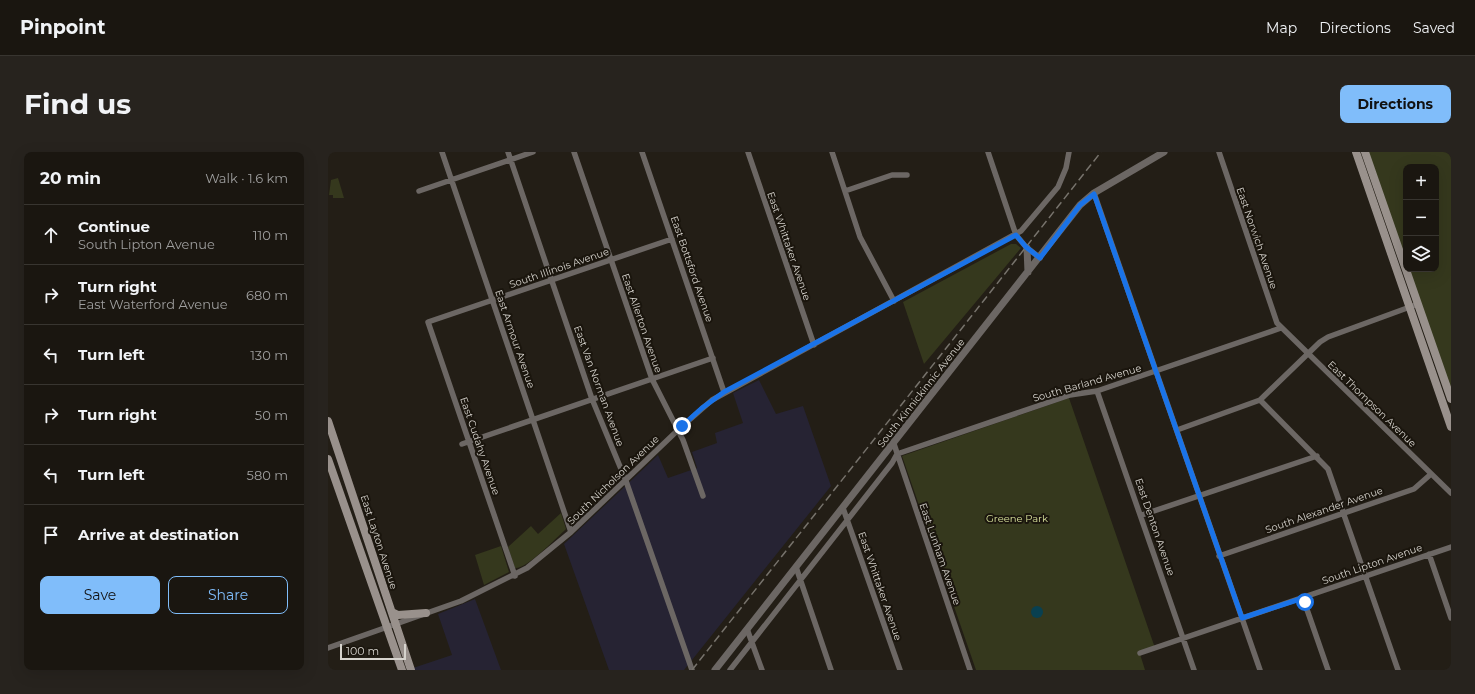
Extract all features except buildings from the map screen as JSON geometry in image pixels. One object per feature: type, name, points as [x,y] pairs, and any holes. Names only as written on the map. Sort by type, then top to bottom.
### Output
[{"type":"main road","points":[[1356,152],[1451,427]]},
{"type":"main road","points":[[1365,152],[1451,399]]},
{"type":"main road","name":"East Layton Avenue","points":[[328,421],[411,670]]},
{"type":"main road","name":"East Layton Avenue","points":[[328,458],[386,628],[402,670]]},
{"type":"main road","points":[[392,612],[398,615],[426,613]]},
{"type":"street","name":"East Armour Avenue","points":[[442,152],[571,532]]},
{"type":"street","name":"East Van Norman Avenue","points":[[508,152],[592,399],[626,481],[692,670]]},
{"type":"street","points":[[419,191],[533,152]]},
{"type":"street","name":"East Allerton Avenue","points":[[574,152],[652,379],[678,430],[703,496]]},
{"type":"street","name":"East Bottsford Avenue","points":[[642,152],[724,392]]},
{"type":"street","name":"East Whittaker Avenue","points":[[748,152],[814,345]]},
{"type":"street","points":[[832,152],[863,244],[894,301]]},
{"type":"street","points":[[988,152],[1016,235],[1027,248],[1040,258]]},
{"type":"street","name":"South Nicholson Avenue","points":[[328,648],[461,601],[515,576],[536,562],[626,481],[702,408],[724,392],[814,345],[1016,235],[1023,229],[1058,187],[1066,168],[1069,152]]},
{"type":"street","name":"South Kinnickinnic Avenue","points":[[714,670],[894,444],[1080,205],[1094,194],[1164,152]]},
{"type":"street","name":"East Norwich Avenue","points":[[1219,152],[1277,323],[1281,328]]},
{"type":"street","points":[[845,191],[892,175],[907,175]]},
{"type":"street","points":[[1094,194],[1260,670]]},
{"type":"street","name":"South Illinois Avenue","points":[[428,322],[672,239]]},
{"type":"street","points":[[1027,248],[1028,272]]},
{"type":"street","points":[[1177,430],[1260,400],[1320,342],[1333,335],[1418,304]]},
{"type":"street","name":"East Cudahy Avenue","points":[[428,322],[515,576]]},
{"type":"street","name":"East Thompson Avenue","points":[[1281,328],[1451,493]]},
{"type":"street","name":"South Barland Avenue","points":[[897,454],[1070,395],[1097,391],[1156,372],[1281,328]]},
{"type":"street","points":[[462,444],[713,358]]},
{"type":"street","points":[[1086,385],[1086,392]]},
{"type":"street","name":"East Denton Avenue","points":[[1097,391],[1142,515],[1194,670]]},
{"type":"street","points":[[1260,400],[1317,456],[1328,469],[1398,670]]},
{"type":"street","name":"East Lunham Avenue","points":[[894,444],[970,670]]},
{"type":"street","name":"South Kinnickinnic Avenue","points":[[730,670],[892,463],[897,454]]},
{"type":"street","points":[[1142,515],[1317,456]]},
{"type":"street","name":"South Alexander Avenue","points":[[1219,556],[1414,489],[1430,474]]},
{"type":"street","name":"East Whittaker Avenue","points":[[843,508],[900,670]]},
{"type":"street","name":"South Lipton Avenue","points":[[1140,653],[1451,547]]},
{"type":"street","points":[[1429,554],[1451,618]]},
{"type":"street","points":[[796,567],[831,670]]},
{"type":"street","points":[[1303,598],[1328,670]]},
{"type":"street","points":[[747,629],[762,670]]},
{"type":"shaded area","points":[[759,380],[776,414],[803,406],[831,486],[684,670],[609,670],[564,544],[658,455],[668,478],[697,468],[692,452],[717,443],[715,433],[743,423],[733,393]]},
{"type":"shaded area","points":[[475,599],[501,670],[414,670],[413,668],[452,655],[438,614]]},
{"type":"green space","points":[[1368,152],[1451,152],[1451,391],[1410,272],[1439,272],[1439,164],[1403,164],[1403,251]]},
{"type":"green space","points":[[338,178],[344,198],[333,198],[333,195],[329,195],[331,180]]},
{"type":"green space","points":[[1011,244],[1016,244],[1021,248],[924,364],[903,302]]},
{"type":"green space","name":"Greene Park","points":[[1069,398],[1155,648],[1140,654],[1145,670],[976,670],[902,456]]},
{"type":"green space","points":[[561,513],[566,529],[549,546],[527,564],[515,568],[508,547],[531,526],[538,534]]},
{"type":"green space","points":[[501,546],[509,572],[484,585],[475,555]]},
{"type":"water","points":[[1035,606],[1039,606],[1043,612],[1039,618],[1035,618],[1031,614],[1031,610]]},
{"type":"railway","points":[[692,670],[1101,152]]},
{"type":"route","points":[[682,426],[702,408],[724,392],[814,345],[861,318],[1016,235],[1026,247],[1040,258],[1080,205],[1094,194],[1177,430],[1219,556],[1242,618],[1303,598],[1305,602]]}]
